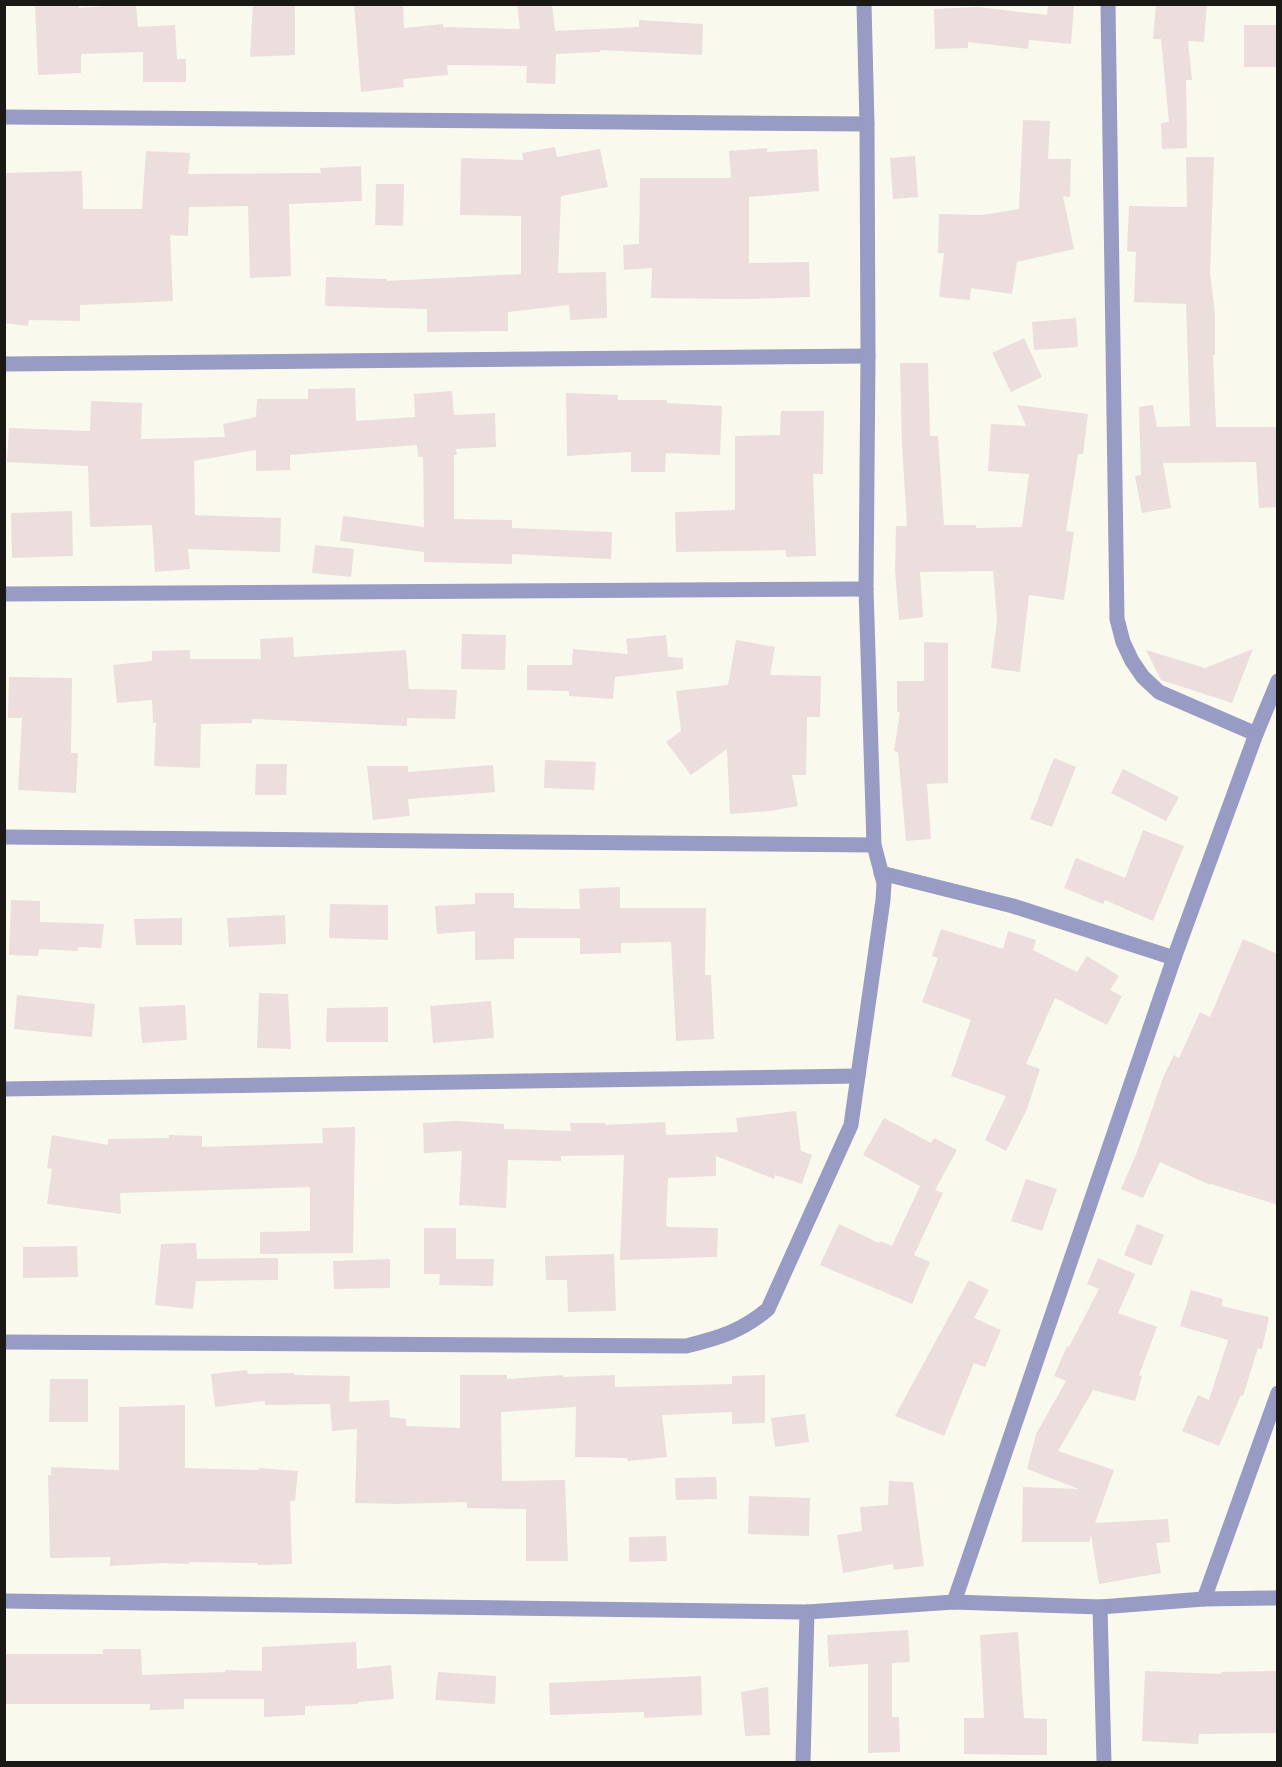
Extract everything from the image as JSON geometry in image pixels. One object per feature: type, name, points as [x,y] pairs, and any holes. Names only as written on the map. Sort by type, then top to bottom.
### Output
[{"type":"street","points":[[4,1342],[686,1346],[708,1341],[750,1324],[768,1309],[851,1125],[883,900],[884,883],[874,846],[866,590],[868,356],[864,4]]},
{"type":"street","points":[[1108,4],[1117,619],[1123,642],[1132,661],[1143,677],[1159,692],[1256,734]]},
{"type":"street","points":[[4,117],[867,124]]},
{"type":"street","points":[[4,364],[868,356]]},
{"type":"street","points":[[4,594],[866,590]]},
{"type":"street","points":[[954,1602],[1174,958],[1256,734],[1278,681]]},
{"type":"street","points":[[4,837],[874,846]]},
{"type":"street","points":[[881,873],[1013,906],[1174,958]]},
{"type":"street","points":[[4,1089],[858,1076]]},
{"type":"street","points":[[1204,1599],[1278,1393]]},
{"type":"street","points":[[4,1602],[807,1612],[954,1602],[1101,1607],[1204,1599],[1278,1598]]},
{"type":"street","points":[[1101,1607],[1104,1762]]},
{"type":"street","points":[[803,1762],[807,1612]]},
{"type":"building","points":[[35,4],[79,4],[79,8],[136,4],[138,27],[175,25],[177,59],[186,59],[186,82],[143,82],[143,52],[81,54],[81,73],[38,75]]},
{"type":"building","points":[[253,4],[295,4],[295,55],[250,57]]},
{"type":"building","points":[[354,4],[403,4],[404,28],[443,24],[443,27],[520,29],[517,4],[552,4],[555,31],[639,27],[639,20],[703,24],[702,55],[600,50],[600,52],[556,54],[555,84],[526,83],[527,66],[447,65],[448,75],[403,79],[404,87],[361,92]]},
{"type":"building","points":[[1048,4],[1074,6],[1071,44],[1029,40],[1028,49],[968,42],[968,48],[935,49],[934,9],[977,7],[1047,15]]},
{"type":"building","points":[[1156,4],[1207,4],[1204,42],[1188,41],[1192,80],[1186,80],[1187,148],[1162,149],[1161,123],[1169,122],[1161,39],[1153,39]]},
{"type":"building","points":[[1244,25],[1278,25],[1278,67],[1244,67]]},
{"type":"building","points":[[1023,120],[1050,121],[1048,159],[1071,159],[1070,197],[1063,196],[1074,249],[1017,262],[1012,294],[971,288],[970,300],[939,297],[944,253],[938,253],[939,214],[982,215],[1019,209]]},
{"type":"building","points":[[555,147],[557,157],[600,149],[608,187],[561,196],[558,273],[606,272],[607,318],[570,320],[569,305],[508,312],[508,331],[427,332],[427,309],[325,306],[326,277],[387,279],[387,281],[521,274],[521,216],[460,215],[461,158],[523,160],[522,153]]},
{"type":"building","points":[[767,148],[767,152],[817,149],[819,191],[749,197],[749,263],[809,262],[810,297],[651,298],[652,268],[624,270],[623,245],[639,244],[640,178],[731,178],[729,151]]},
{"type":"building","points":[[146,151],[190,153],[188,174],[321,173],[320,168],[361,166],[362,201],[289,204],[291,276],[250,278],[248,206],[189,207],[188,236],[170,235],[173,301],[80,305],[80,321],[29,320],[28,326],[4,323],[4,173],[82,171],[83,209],[142,209]]},
{"type":"building","points":[[915,156],[918,197],[893,199],[890,158]]},
{"type":"building","points":[[1186,157],[1214,157],[1210,272],[1215,313],[1215,355],[1213,355],[1216,427],[1278,427],[1278,507],[1259,508],[1256,462],[1163,463],[1171,508],[1142,513],[1135,476],[1141,475],[1139,407],[1153,405],[1157,427],[1190,426],[1186,304],[1134,302],[1136,252],[1127,251],[1129,206],[1187,207]]},
{"type":"building","points":[[376,184],[404,184],[403,226],[375,225]]},
{"type":"building","points":[[1076,318],[1078,347],[1034,350],[1032,322]]},
{"type":"building","points":[[1024,338],[1042,377],[1011,392],[992,353]]},
{"type":"building","points":[[900,363],[928,363],[930,436],[938,436],[944,525],[976,525],[976,528],[1022,527],[1029,474],[988,471],[991,424],[1026,426],[1017,405],[1088,414],[1083,454],[1078,454],[1066,531],[1074,532],[1064,600],[1029,595],[1020,672],[991,668],[997,620],[993,571],[920,572],[923,617],[899,620],[895,570],[896,526],[907,526]]},
{"type":"building","points":[[355,388],[356,421],[415,417],[414,394],[452,391],[454,415],[495,413],[496,447],[456,449],[457,455],[454,455],[454,519],[512,520],[512,528],[612,532],[611,559],[512,554],[512,564],[424,562],[424,552],[340,541],[343,516],[424,527],[423,457],[418,457],[417,445],[290,455],[290,470],[256,471],[256,450],[194,461],[195,515],[281,518],[280,552],[188,549],[190,569],[155,572],[152,525],[90,527],[88,466],[7,462],[9,428],[90,431],[91,401],[142,403],[141,439],[225,437],[223,424],[256,417],[257,399],[308,399],[308,389]]},
{"type":"building","points":[[566,393],[618,395],[618,400],[667,400],[667,403],[722,406],[720,455],[666,453],[665,472],[631,472],[631,452],[567,456]]},
{"type":"building","points":[[781,411],[824,411],[823,474],[813,474],[816,556],[786,557],[786,550],[676,552],[675,512],[735,510],[735,436],[780,435]]},
{"type":"building","points":[[72,511],[73,556],[12,558],[11,513]]},
{"type":"building","points":[[315,545],[354,549],[351,577],[312,573]]},
{"type":"building","points":[[462,634],[506,635],[505,670],[461,669]]},
{"type":"building","points":[[666,635],[668,657],[683,658],[683,669],[615,677],[613,699],[569,696],[569,691],[527,690],[527,665],[572,665],[573,649],[628,654],[626,639]]},
{"type":"building","points":[[293,637],[294,657],[406,650],[409,689],[457,690],[455,719],[407,718],[407,726],[252,719],[252,723],[201,724],[200,768],[154,766],[156,723],[153,723],[152,700],[117,703],[113,665],[152,661],[152,651],[190,650],[190,659],[261,659],[260,639]]},
{"type":"building","points":[[736,640],[775,647],[770,675],[821,676],[820,717],[807,717],[806,775],[792,775],[798,806],[730,814],[727,749],[691,775],[666,742],[681,731],[676,691],[728,685]]},
{"type":"building","points":[[924,642],[948,643],[948,783],[927,784],[931,839],[906,841],[898,752],[894,751],[900,712],[897,712],[897,681],[924,681]]},
{"type":"building","points":[[1253,649],[1232,703],[1161,680],[1146,650],[1205,668]]},
{"type":"building","points":[[9,677],[72,678],[71,753],[78,753],[76,793],[18,790],[22,718],[8,718]]},
{"type":"building","points":[[1054,758],[1076,767],[1052,827],[1030,819]]},
{"type":"building","points":[[545,760],[596,762],[594,790],[544,788]]},
{"type":"building","points":[[256,764],[287,764],[286,795],[255,795]]},
{"type":"building","points":[[493,765],[495,792],[408,799],[410,816],[373,820],[367,766],[408,766],[408,772]]},
{"type":"building","points":[[1123,769],[1179,797],[1166,821],[1111,793]]},
{"type":"building","points":[[1143,830],[1184,846],[1153,921],[1105,900],[1103,904],[1064,888],[1076,858],[1125,878]]},
{"type":"building","points":[[620,887],[620,908],[706,908],[705,975],[711,975],[714,1039],[676,1041],[671,942],[621,943],[621,953],[580,954],[580,938],[514,938],[514,959],[475,960],[475,931],[437,934],[435,906],[475,904],[475,893],[514,893],[514,908],[580,909],[579,889]]},
{"type":"building","points":[[11,900],[40,901],[40,922],[104,924],[101,948],[78,947],[78,951],[39,949],[38,956],[9,955]]},
{"type":"building","points":[[330,904],[388,905],[388,940],[329,938]]},
{"type":"building","points":[[285,915],[286,944],[229,947],[227,918]]},
{"type":"building","points":[[182,918],[182,945],[136,945],[134,919]]},
{"type":"building","points":[[941,929],[1003,949],[1008,931],[1036,940],[1033,950],[1077,972],[1087,956],[1119,976],[1110,990],[1122,996],[1107,1025],[1055,998],[1026,1064],[1040,1069],[1027,1109],[1006,1151],[985,1140],[1006,1096],[951,1076],[971,1020],[922,1002],[938,958],[932,956]]},
{"type":"building","points":[[1243,939],[1278,954],[1278,1205],[1210,1185],[1160,1162],[1143,1198],[1121,1189],[1137,1152],[1164,1075],[1174,1055],[1179,1058],[1200,1012],[1210,1017]]},
{"type":"building","points":[[259,993],[288,994],[291,1049],[257,1048]]},
{"type":"building","points":[[17,995],[95,1004],[92,1037],[14,1029]]},
{"type":"building","points":[[491,1001],[494,1038],[433,1043],[430,1006]]},
{"type":"building","points":[[185,1005],[187,1040],[142,1043],[139,1007]]},
{"type":"building","points":[[388,1007],[388,1042],[326,1042],[327,1008]]},
{"type":"building","points":[[796,1111],[801,1151],[812,1155],[802,1184],[775,1175],[774,1179],[716,1156],[716,1176],[668,1178],[666,1225],[668,1227],[718,1228],[717,1257],[620,1260],[624,1155],[561,1156],[561,1161],[508,1160],[506,1208],[459,1205],[462,1151],[424,1153],[423,1123],[457,1121],[504,1124],[504,1129],[571,1131],[570,1123],[605,1123],[605,1125],[665,1122],[666,1135],[738,1132],[736,1118]]},
{"type":"building","points":[[884,1118],[931,1143],[934,1138],[957,1150],[935,1190],[943,1193],[914,1255],[930,1262],[912,1304],[820,1265],[839,1224],[879,1243],[880,1241],[892,1246],[920,1186],[863,1155]]},
{"type":"building","points":[[355,1127],[353,1253],[260,1254],[260,1232],[310,1231],[310,1187],[120,1193],[121,1214],[47,1204],[52,1169],[47,1168],[52,1135],[108,1145],[108,1139],[169,1138],[169,1135],[202,1136],[202,1147],[323,1143],[322,1128]]},
{"type":"building","points":[[1026,1179],[1057,1189],[1042,1231],[1011,1221]]},
{"type":"building","points":[[1137,1224],[1164,1235],[1151,1266],[1124,1255]]},
{"type":"building","points":[[424,1228],[456,1228],[456,1259],[494,1259],[493,1286],[439,1285],[440,1274],[424,1274]]},
{"type":"building","points":[[196,1243],[197,1259],[278,1258],[278,1280],[196,1281],[193,1309],[155,1305],[161,1244]]},
{"type":"building","points":[[77,1246],[78,1277],[23,1278],[23,1247]]},
{"type":"building","points":[[614,1254],[616,1311],[568,1312],[567,1280],[546,1280],[545,1256]]},
{"type":"building","points":[[1098,1258],[1135,1274],[1118,1313],[1157,1327],[1139,1375],[1142,1376],[1135,1401],[1093,1390],[1058,1451],[1114,1470],[1095,1523],[1168,1519],[1170,1542],[1156,1543],[1161,1573],[1099,1584],[1091,1535],[1089,1542],[1022,1542],[1023,1487],[1079,1489],[1027,1469],[1036,1434],[1066,1381],[1054,1376],[1067,1346],[1069,1347],[1099,1289],[1087,1284]]},
{"type":"building","points":[[390,1259],[390,1288],[334,1289],[333,1261]]},
{"type":"building","points":[[969,1280],[989,1290],[974,1318],[1001,1330],[985,1367],[974,1363],[944,1436],[895,1416]]},
{"type":"building","points":[[1191,1290],[1223,1299],[1221,1306],[1269,1317],[1262,1349],[1258,1348],[1243,1396],[1241,1395],[1219,1446],[1182,1431],[1198,1395],[1209,1400],[1228,1340],[1180,1326]]},
{"type":"building","points":[[247,1370],[248,1374],[294,1373],[294,1375],[350,1376],[349,1402],[389,1400],[390,1417],[406,1419],[406,1426],[460,1428],[460,1375],[507,1375],[507,1379],[563,1375],[563,1377],[615,1375],[615,1387],[732,1384],[732,1376],[765,1375],[765,1423],[732,1424],[732,1412],[662,1415],[667,1457],[628,1461],[627,1458],[575,1457],[576,1407],[501,1412],[502,1481],[565,1480],[568,1561],[526,1561],[526,1509],[467,1508],[467,1502],[355,1503],[357,1429],[332,1431],[330,1404],[265,1405],[265,1401],[215,1407],[211,1374]]},
{"type":"building","points":[[50,1379],[88,1379],[88,1422],[49,1422]]},
{"type":"building","points":[[185,1405],[185,1468],[259,1470],[259,1468],[298,1471],[295,1501],[290,1501],[292,1564],[189,1562],[189,1564],[110,1566],[110,1557],[50,1558],[48,1475],[51,1475],[51,1467],[119,1470],[119,1407]]},
{"type":"building","points":[[805,1414],[809,1442],[775,1447],[771,1418]]},
{"type":"building","points":[[716,1477],[717,1499],[676,1500],[675,1478]]},
{"type":"building","points":[[889,1481],[913,1482],[924,1566],[894,1570],[893,1564],[843,1573],[837,1535],[862,1531],[860,1507],[888,1505]]},
{"type":"building","points":[[749,1496],[810,1498],[809,1536],[748,1534]]},
{"type":"building","points":[[666,1536],[667,1561],[629,1562],[629,1537]]},
{"type":"building","points":[[908,1630],[910,1662],[892,1663],[892,1717],[899,1717],[900,1752],[868,1753],[868,1664],[829,1667],[827,1635]]},
{"type":"building","points":[[1018,1632],[1024,1718],[1047,1719],[1047,1755],[964,1754],[964,1718],[984,1718],[980,1635]]},
{"type":"building","points":[[356,1642],[357,1669],[391,1665],[394,1699],[358,1702],[358,1704],[305,1706],[305,1715],[264,1717],[264,1699],[184,1699],[184,1709],[150,1710],[150,1704],[4,1704],[4,1654],[103,1654],[103,1649],[141,1649],[142,1675],[225,1672],[225,1670],[262,1671],[262,1647]]},
{"type":"building","points":[[1145,1671],[1221,1674],[1221,1672],[1278,1671],[1278,1733],[1199,1734],[1198,1744],[1142,1741]]},
{"type":"building","points":[[438,1672],[496,1676],[495,1704],[435,1700]]},
{"type":"building","points":[[701,1676],[702,1715],[644,1718],[644,1712],[550,1715],[549,1683]]},
{"type":"building","points":[[768,1687],[770,1735],[745,1736],[741,1692]]}]
